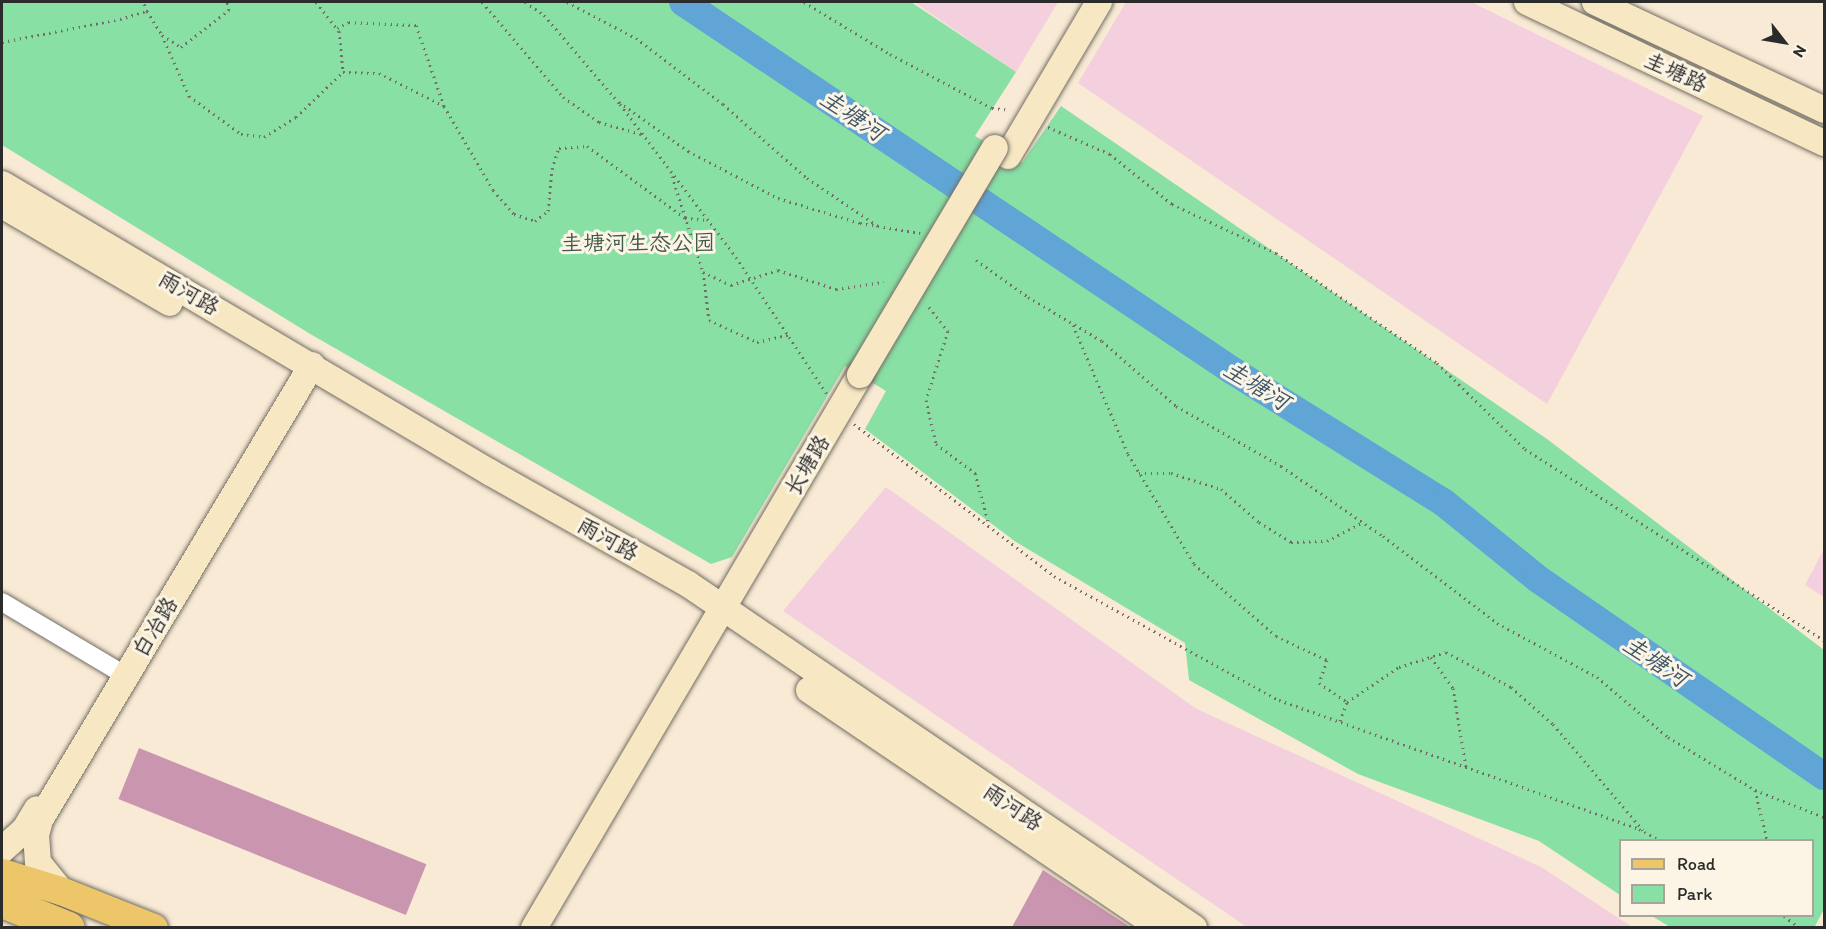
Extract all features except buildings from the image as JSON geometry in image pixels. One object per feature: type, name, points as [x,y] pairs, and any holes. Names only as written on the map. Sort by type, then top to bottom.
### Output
[{"type":"highway","points":[[2,901],[68,927]]},
{"type":"highway","points":[[2,926],[6,927]]},
{"type":"main road","name":"长塘路","points":[[534,927],[725,619],[1002,152],[1080,2]]},
{"type":"main road","name":"长塘路","points":[[1023,115],[1099,2]]},
{"type":"main road","name":"圭塘路","points":[[1527,2],[1824,143]]},
{"type":"main road","name":"圭塘路","points":[[1595,2],[1824,110]]},
{"type":"main road","name":"雨河路","points":[[2,184],[305,371],[725,619],[1194,927]]},
{"type":"main road","name":"雨河路","points":[[2,205],[305,371]]},
{"type":"main road","name":"白冶路","points":[[61,891],[38,863],[36,835],[40,819],[123,674],[305,371]]},
{"type":"main road","name":"长塘路","points":[[553,927],[725,619]]},
{"type":"main road","name":"雨河路","points":[[725,619],[886,744],[1160,927]]},
{"type":"main road","name":"白冶路","points":[[2,850],[25,829],[123,674]]},
{"type":"main road","points":[[2,873],[61,891],[154,927]]},
{"type":"street","points":[[2,602],[123,674]]},
{"type":"path","points":[[143,2],[162,35],[189,96],[241,134],[264,137],[296,117],[343,72],[379,73],[444,106]]},
{"type":"path","points":[[162,35],[180,47],[229,10],[227,2]]},
{"type":"path","points":[[316,2],[337,28],[343,72]]},
{"type":"path","points":[[482,2],[563,97],[599,122],[643,135]]},
{"type":"path","points":[[525,2],[544,15],[616,100],[708,220],[845,416],[1054,576],[1280,700],[1645,832],[1658,839]]},
{"type":"path","points":[[567,2],[636,38],[723,104],[807,178],[878,225]]},
{"type":"path","points":[[804,2],[890,54],[992,108],[1023,115],[1110,154],[1172,204],[1276,253],[1437,363],[1525,449],[1824,640]]},
{"type":"path","points":[[2,42],[147,11]]},
{"type":"path","points":[[337,28],[349,22],[416,25],[444,106],[493,190],[514,214],[535,221],[548,211],[552,169],[559,148],[587,146],[685,218],[708,220]]},
{"type":"path","points":[[616,100],[688,151],[778,198],[878,225],[928,234]]},
{"type":"path","points":[[671,172],[703,272],[709,320],[757,342],[788,335]]},
{"type":"path","points":[[976,260],[1102,341],[1176,406],[1281,466],[1363,522],[1497,623],[1597,677],[1668,737],[1755,790],[1824,817]]},
{"type":"path","points":[[703,272],[731,285],[748,276],[778,270],[836,289],[883,282]]},
{"type":"path","points":[[929,307],[948,331],[926,399],[936,444],[975,473],[989,526]]},
{"type":"path","points":[[1072,323],[1139,473],[1194,564],[1276,636],[1326,660],[1319,683],[1347,702]]},
{"type":"path","points":[[1139,473],[1171,473],[1221,489],[1259,522],[1291,542],[1327,541],[1363,522]]},
{"type":"path","points":[[1340,721],[1347,702],[1399,667],[1446,652],[1511,687],[1560,731],[1645,832]]},
{"type":"path","points":[[1431,657],[1453,688],[1466,767]]},
{"type":"path","points":[[1755,790],[1767,839]]},
{"type":"path","points":[[1786,917],[1800,927]]},
{"type":"shaded area","points":[[914,2],[1058,2],[1016,72]]},
{"type":"shaded area","points":[[1126,2],[1471,2],[1703,116],[1547,404],[1078,83]]},
{"type":"shaded area","points":[[886,487],[1195,708],[1541,867],[1632,927],[1247,927],[783,611]]},
{"type":"shaded area","points":[[1824,549],[1824,597],[1805,585]]},
{"type":"green space","name":"圭塘河生态公园","points":[[2,2],[911,2],[1016,72],[975,136],[1022,163],[1061,106],[1547,439],[1824,650],[1824,909],[1814,928],[1670,927],[1654,917],[1814,917],[1814,839],[1619,839],[1619,894],[1539,841],[1358,774],[1189,680],[1185,643],[1016,542],[865,429],[886,391],[845,366],[732,557],[711,564],[312,335],[2,145]]},
{"type":"waterway","name":"圭塘河","points":[[683,2],[1233,371],[1443,502],[1538,579],[1824,776]]}]
